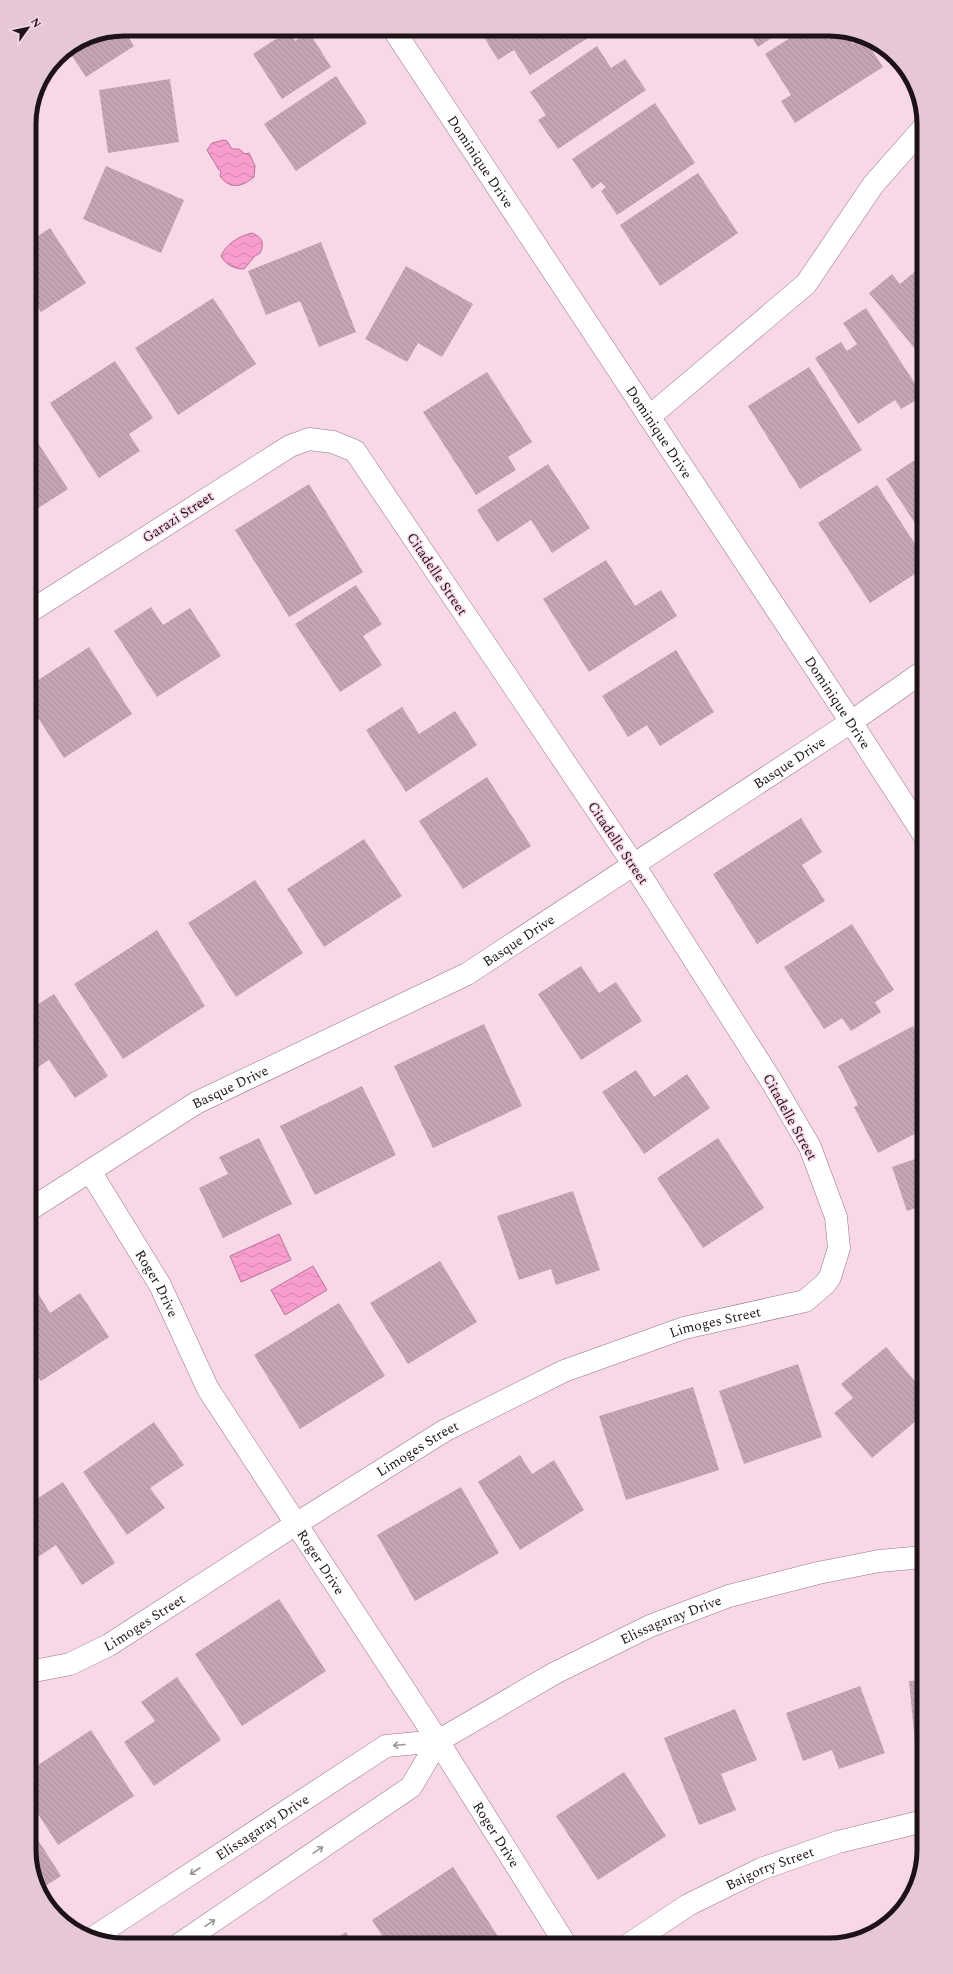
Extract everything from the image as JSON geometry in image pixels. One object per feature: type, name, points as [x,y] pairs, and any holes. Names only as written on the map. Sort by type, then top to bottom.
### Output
[{"type":"street","name":"Dominique Drive","points":[[398,36],[917,824]]},
{"type":"street","points":[[649,417],[806,284],[873,185],[917,135]]},
{"type":"street","name":"Garazi Street","points":[[36,608],[290,446],[309,439],[333,442]]},
{"type":"street","name":"Citadelle Street","points":[[333,442],[355,451],[634,865],[772,1082],[810,1147],[836,1217],[839,1248],[830,1276]]},
{"type":"street","name":"Basque Drive","points":[[36,1206],[196,1103],[467,974],[851,722],[917,676]]},
{"type":"street","name":"Roger Drive","points":[[90,1171],[160,1285],[208,1389],[438,1741],[562,1938]]},
{"type":"street","name":"Limoges Street","points":[[36,1671],[70,1664],[109,1645],[296,1524],[444,1431],[564,1372],[684,1328],[805,1300],[825,1284],[830,1276]]},
{"type":"street","name":"Elissagaray Drive","points":[[99,1934],[386,1746],[438,1741],[555,1673],[650,1626],[729,1596],[818,1573],[879,1561],[917,1558]]},
{"type":"street","name":"Elissagaray Drive","points":[[188,1938],[411,1788],[438,1741]]},
{"type":"street","name":"Baigorry Street","points":[[638,1938],[688,1905],[762,1869],[838,1842],[917,1824]]},
{"type":"water","points":[[224,140],[227,141],[232,149],[239,149],[245,154],[249,153],[255,166],[254,177],[241,185],[232,185],[220,176],[221,171],[207,150],[212,143]]},
{"type":"water","points":[[252,233],[258,236],[262,241],[260,253],[255,256],[244,269],[228,264],[221,256],[226,248],[238,238]]},
{"type":"water","points":[[279,1234],[291,1260],[241,1282],[230,1256]]},
{"type":"water","points":[[313,1266],[327,1290],[285,1315],[271,1290]]},
{"type":"building","points":[[118,36],[128,36],[134,46],[86,77],[70,54],[96,41]]},
{"type":"building","points":[[280,36],[292,36],[295,41],[303,36],[312,36],[331,67],[282,99],[253,54]]},
{"type":"building","points":[[483,36],[591,36],[530,75],[514,50],[498,60]]},
{"type":"building","points":[[751,36],[774,36],[758,47]]},
{"type":"building","points":[[793,36],[835,36],[850,39],[853,44],[858,41],[869,46],[883,67],[795,123],[781,101],[791,95],[765,54]]},
{"type":"building","points":[[597,46],[611,68],[625,59],[646,90],[558,149],[538,120],[546,115],[530,92]]},
{"type":"building","points":[[336,76],[367,123],[296,171],[264,124]]},
{"type":"building","points":[[170,79],[179,142],[108,153],[99,90]]},
{"type":"building","points":[[655,103],[695,163],[617,215],[601,191],[606,187],[601,182],[592,189],[572,159]]},
{"type":"building","points":[[106,166],[184,200],[161,253],[83,219]]},
{"type":"building","points":[[698,173],[738,233],[660,286],[620,225]]},
{"type":"building","points":[[50,228],[86,283],[41,312],[36,304],[36,237]]},
{"type":"building","points":[[321,242],[356,332],[319,347],[300,301],[266,315],[248,271]]},
{"type":"building","points":[[406,266],[473,304],[442,357],[418,343],[407,362],[365,339]]},
{"type":"building","points":[[917,270],[917,351],[869,293],[892,274],[900,284]]},
{"type":"building","points":[[213,298],[256,364],[178,415],[135,348]]},
{"type":"building","points":[[866,308],[917,387],[917,400],[901,409],[895,400],[858,424],[815,358],[841,342],[847,351],[857,344],[843,323]]},
{"type":"building","points":[[115,361],[153,418],[129,434],[140,451],[99,478],[50,403]]},
{"type":"building","points":[[809,367],[862,450],[800,489],[748,406]]},
{"type":"building","points":[[487,372],[532,442],[508,457],[516,470],[476,495],[423,412]]},
{"type":"building","points":[[36,440],[68,489],[36,510]]},
{"type":"building","points":[[917,459],[917,526],[886,479]]},
{"type":"building","points":[[548,464],[590,528],[552,553],[531,520],[497,542],[477,510]]},
{"type":"building","points":[[309,484],[363,572],[289,617],[235,530]]},
{"type":"building","points":[[877,485],[917,547],[917,573],[870,603],[818,523]]},
{"type":"building","points":[[606,560],[635,606],[661,590],[677,616],[589,672],[543,599]]},
{"type":"building","points":[[356,585],[382,624],[363,636],[382,665],[340,692],[295,624]]},
{"type":"building","points":[[151,607],[163,625],[190,608],[221,656],[157,697],[114,631]]},
{"type":"building","points":[[89,647],[132,714],[64,758],[36,715],[36,681]]},
{"type":"building","points":[[676,650],[714,712],[660,746],[647,725],[628,737],[602,696]]},
{"type":"building","points":[[402,707],[419,734],[455,711],[477,745],[406,792],[366,730]]},
{"type":"building","points":[[487,777],[531,846],[463,889],[419,821]]},
{"type":"building","points":[[801,818],[822,852],[802,865],[825,901],[757,944],[713,874]]},
{"type":"building","points":[[364,839],[402,896],[324,947],[287,889]]},
{"type":"building","points":[[255,880],[303,953],[236,997],[188,923]]},
{"type":"building","points":[[852,924],[894,990],[875,1002],[881,1012],[851,1031],[842,1018],[824,1029],[784,967]]},
{"type":"building","points":[[157,930],[205,1006],[123,1059],[74,984]]},
{"type":"building","points":[[581,966],[599,993],[616,982],[642,1021],[581,1060],[538,994]]},
{"type":"building","points":[[54,994],[108,1076],[75,1098],[49,1060],[36,1068],[36,1006]]},
{"type":"building","points":[[484,1024],[522,1106],[433,1148],[394,1066]]},
{"type":"building","points":[[913,1026],[917,1034],[917,1133],[878,1153],[854,1107],[858,1105],[838,1066]]},
{"type":"building","points":[[636,1070],[654,1097],[687,1074],[710,1108],[644,1154],[602,1092]]},
{"type":"building","points":[[362,1086],[396,1155],[315,1195],[280,1126]]},
{"type":"building","points":[[259,1138],[292,1204],[223,1238],[199,1188],[228,1174],[219,1157]]},
{"type":"building","points":[[718,1138],[764,1208],[703,1248],[657,1178]]},
{"type":"building","points":[[917,1158],[917,1207],[907,1211],[892,1167]]},
{"type":"building","points":[[573,1191],[600,1270],[556,1285],[551,1269],[519,1280],[497,1216]]},
{"type":"building","points":[[440,1261],[477,1322],[408,1364],[370,1303]]},
{"type":"building","points":[[38,1293],[50,1313],[80,1293],[109,1337],[41,1381],[36,1374],[36,1294]]},
{"type":"building","points":[[339,1303],[385,1376],[300,1429],[254,1355]]},
{"type":"building","points":[[886,1347],[917,1384],[917,1420],[872,1458],[834,1413],[853,1398],[841,1384]]},
{"type":"building","points":[[798,1364],[822,1437],[744,1464],[719,1391]]},
{"type":"building","points":[[693,1387],[719,1470],[626,1500],[599,1416]]},
{"type":"building","points":[[154,1422],[184,1465],[150,1488],[165,1508],[127,1535],[83,1472]]},
{"type":"building","points":[[520,1455],[532,1474],[554,1460],[584,1510],[520,1550],[478,1482]]},
{"type":"building","points":[[63,1482],[115,1563],[82,1585],[56,1545],[36,1558],[36,1499]]},
{"type":"building","points":[[461,1487],[499,1553],[415,1601],[377,1535]]},
{"type":"building","points":[[279,1599],[326,1671],[242,1726],[195,1654]]},
{"type":"building","points":[[177,1677],[221,1740],[154,1786],[124,1742],[155,1721],[141,1702]]},
{"type":"building","points":[[917,1680],[916,1753],[909,1681]]},
{"type":"building","points":[[860,1686],[885,1753],[839,1769],[832,1750],[803,1761],[786,1713]]},
{"type":"building","points":[[735,1709],[757,1760],[721,1774],[736,1810],[699,1825],[664,1738]]},
{"type":"building","points":[[91,1730],[134,1796],[58,1845],[36,1811],[36,1766]]},
{"type":"building","points":[[624,1772],[666,1836],[598,1880],[556,1816]]},
{"type":"building","points":[[36,1837],[61,1876],[44,1887],[38,1867]]},
{"type":"building","points":[[453,1867],[499,1938],[384,1938],[372,1920]]},
{"type":"building","points":[[346,1932],[350,1938],[337,1938]]}]
